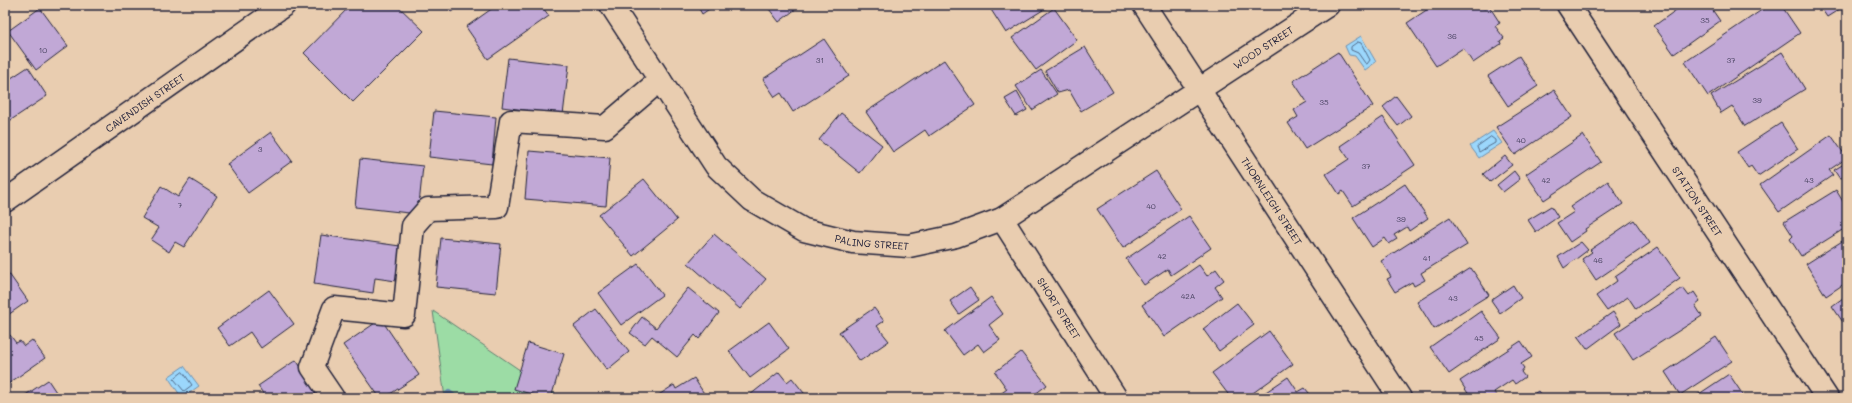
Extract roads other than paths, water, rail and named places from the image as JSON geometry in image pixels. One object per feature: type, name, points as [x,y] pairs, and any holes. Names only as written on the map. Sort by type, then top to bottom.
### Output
[{"type":"street","name":"CAVENDISH STREET","points":[[5,201],[284,5]]},
{"type":"street","name":"PALING STREET","points":[[611,5],[716,166],[752,200],[804,230],[853,242],[909,246],[956,236],[1002,219],[1199,90]]},
{"type":"street","name":"THORNLEIGH STREET","points":[[1144,5],[1400,398]]},
{"type":"street","name":"WOOD STREET","points":[[1199,90],[1328,5]]},
{"type":"street","name":"STATION STREET","points":[[1568,5],[1827,398]]},
{"type":"street","points":[[333,398],[312,367],[334,308],[404,315],[413,226],[428,209],[497,207],[511,121],[605,127],[660,80]]},
{"type":"street","name":"SHORT STREET","points":[[1002,219],[1116,398]]},
{"type":"water","points":[[1361,36],[1376,62],[1365,70],[1355,56],[1349,55],[1345,46]]},
{"type":"water","points":[[1493,131],[1502,143],[1479,158],[1470,146]]},
{"type":"water","points":[[184,366],[199,386],[182,398],[168,377]]},
{"type":"waterway","points":[[449,394],[454,398]]}]
